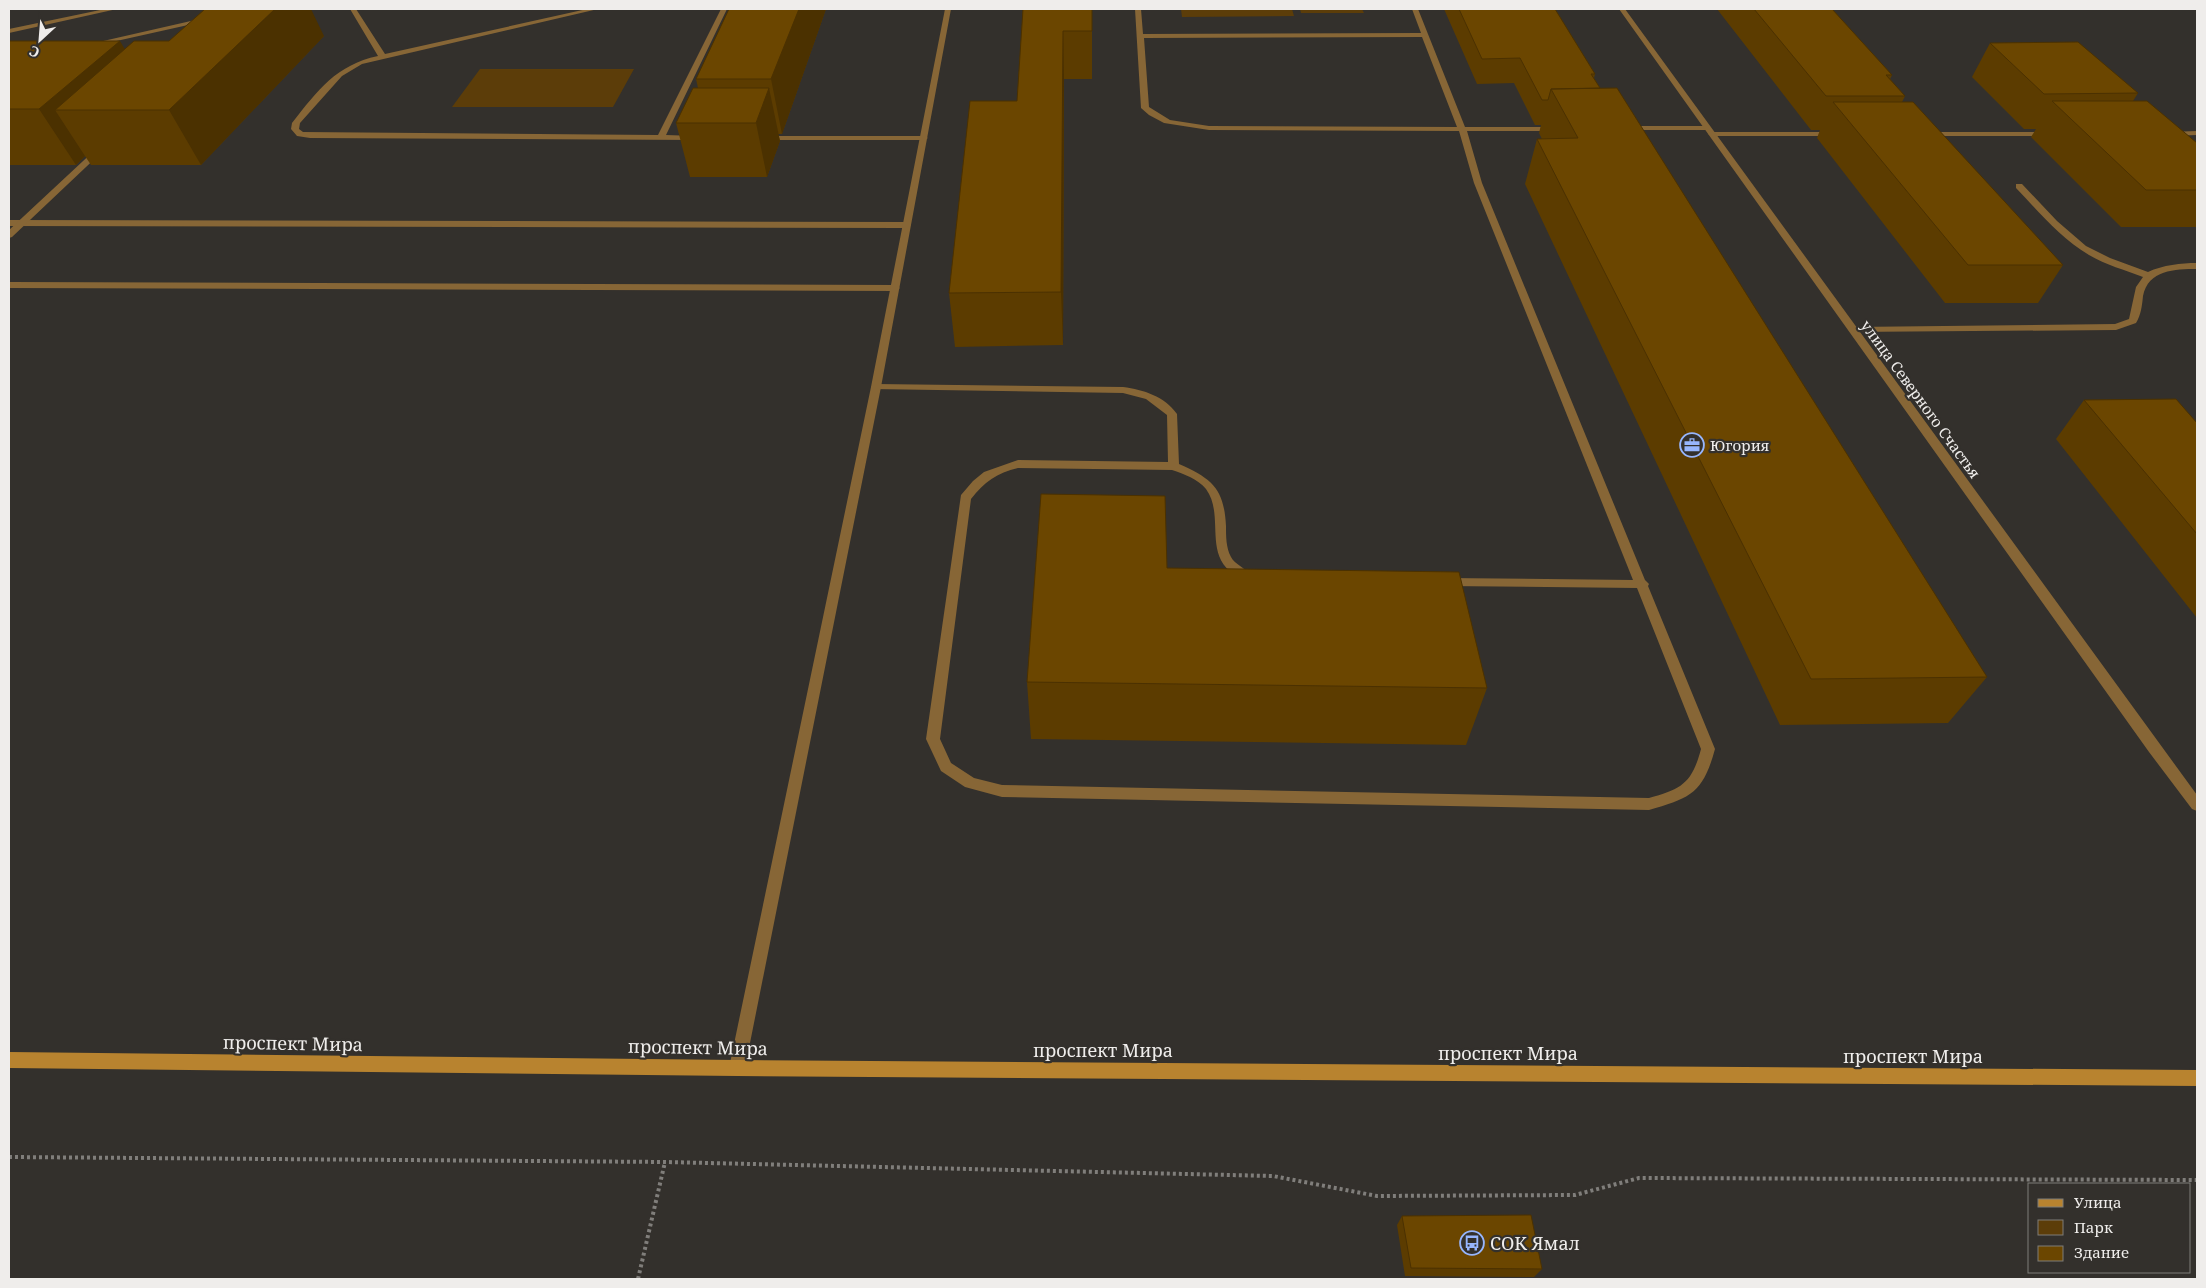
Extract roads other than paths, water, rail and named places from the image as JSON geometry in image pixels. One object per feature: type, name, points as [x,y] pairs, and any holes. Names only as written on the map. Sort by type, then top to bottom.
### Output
[{"type":"main road","name":"проспект Мира","points":[[9,1060],[737,1068],[2197,1078]]},
{"type":"street","points":[[9,31],[114,9]]},
{"type":"street","points":[[353,9],[382,56]]},
{"type":"street","points":[[595,9],[360,62],[339,74],[296,122],[295,129],[300,134],[310,136],[710,138]]},
{"type":"street","points":[[661,138],[724,9]]},
{"type":"street","points":[[737,1068],[876,387],[948,9]]},
{"type":"street","points":[[1138,9],[1145,108],[1157,118],[1181,126],[1209,128],[1570,128]]},
{"type":"street","points":[[1258,579],[1250,578],[1231,569],[1223,556],[1217,504],[1211,488],[1198,476],[1174,466],[1018,464],[996,470],[977,482],[965,498],[933,739],[946,767],[970,783],[1002,791],[1649,804],[1682,794],[1702,774],[1708,749],[1643,584],[1478,183],[1462,129],[1415,9]]},
{"type":"street","name":"улица Северного Счастья","points":[[1622,9],[2197,805]]},
{"type":"street","points":[[84,46],[214,19]]},
{"type":"street","points":[[1140,36],[1425,35]]},
{"type":"street","points":[[1619,128],[1842,134]]},
{"type":"street","points":[[1921,134],[2061,134]]},
{"type":"street","points":[[2160,134],[2197,134]]},
{"type":"street","points":[[758,138],[924,138]]},
{"type":"street","points":[[9,235],[106,144]]},
{"type":"street","points":[[2019,186],[2076,242],[2094,254],[2149,276]]},
{"type":"street","points":[[9,223],[906,225]]},
{"type":"street","points":[[1853,330],[2116,327],[2132,321],[2137,310],[2141,285],[2149,276],[2161,270],[2197,266]]},
{"type":"street","points":[[9,285],[894,288]]},
{"type":"street","points":[[876,387],[1123,390],[1144,393],[1162,403],[1172,414],[1174,466]]},
{"type":"street","points":[[1436,582],[1643,584]]},
{"type":"place","name":"Югория","points":[[1692,445]]},
{"type":"place","name":"СОК Ямал","points":[[1472,1243]]}]
